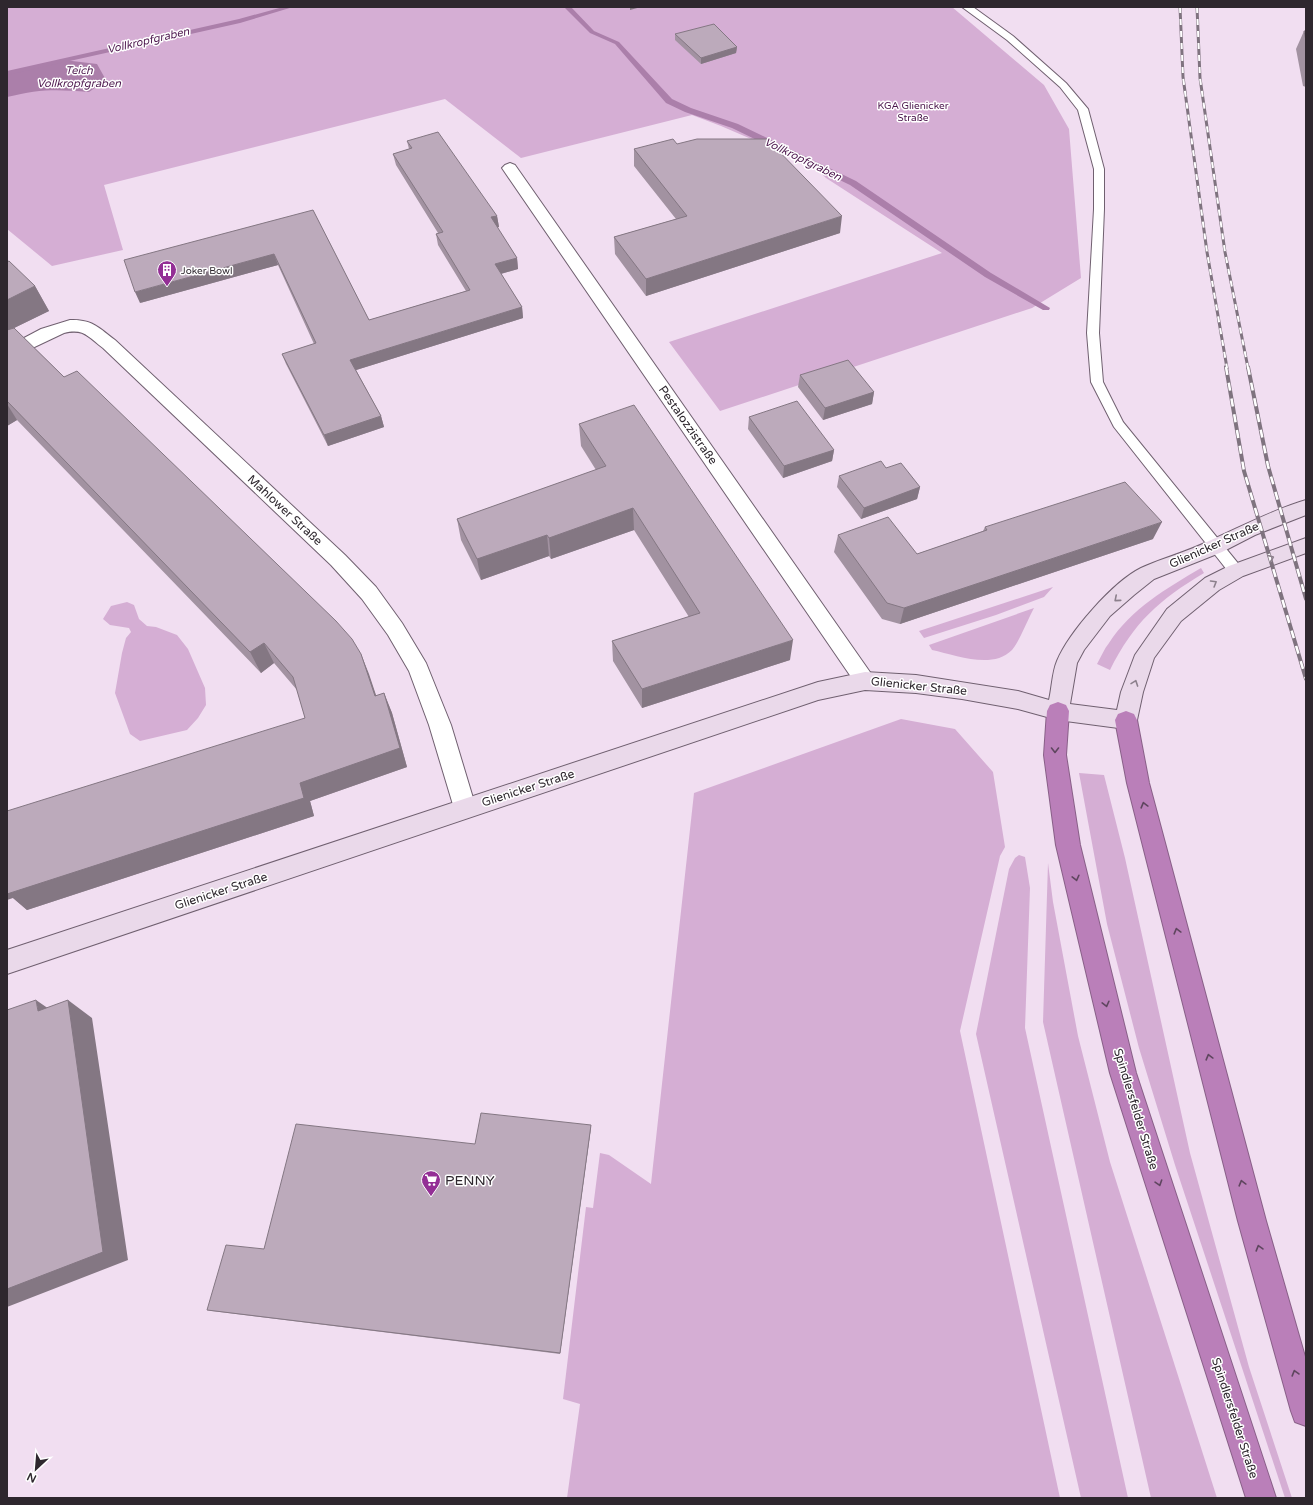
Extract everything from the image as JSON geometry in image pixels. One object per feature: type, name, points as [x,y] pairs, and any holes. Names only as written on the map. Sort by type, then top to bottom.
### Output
[{"type":"highway","name":"Spindlersfelder Straße","points":[[1058,711],[1055,755],[1068,845],[1123,1073],[1261,1498]]},
{"type":"highway","points":[[1126,720],[1140,790],[1252,1221],[1306,1410]]},
{"type":"street","name":"Pestalozzistraße","points":[[510,168],[865,681]]},
{"type":"street","name":"Mahlower Straße","points":[[7,354],[62,327],[75,325],[88,327],[109,344],[338,560],[369,593],[395,629],[419,669],[440,725],[465,808]]},
{"type":"street","name":"Glienicker Straße","points":[[1058,711],[1067,662],[1077,644],[1103,610],[1147,574],[1215,547],[1248,530],[1306,507]]},
{"type":"street","points":[[1126,720],[1132,692],[1145,655],[1174,615],[1212,584],[1236,571],[1306,545]]},
{"type":"street","name":"Glienicker Straße","points":[[7,962],[818,691],[865,681],[916,684],[962,690],[1018,700],[1058,711],[1126,720]]},
{"type":"lane","points":[[967,7],[1010,38],[1057,79],[1083,109],[1099,170],[1099,208],[1093,333],[1097,382],[1118,424],[1215,547],[1236,571]]},
{"type":"green space","name":"KGA Glienicker Straße","points":[[7,7],[952,7],[1044,85],[1069,129],[1081,278],[1032,308],[720,411],[669,342],[942,253],[826,178],[812,165],[692,115],[521,158],[445,99],[104,185],[123,250],[52,266],[7,229]]},
{"type":"green space","points":[[1201,568],[1204,573],[1161,603],[1138,625],[1128,638],[1110,670],[1097,664],[1106,648],[1128,620],[1150,600]]},
{"type":"green space","points":[[1053,587],[1044,597],[996,615],[924,638],[919,631]]},
{"type":"green space","points":[[127,602],[134,605],[139,619],[147,626],[156,627],[177,635],[188,649],[205,688],[206,705],[198,718],[187,730],[140,741],[130,734],[115,693],[122,653],[126,638],[131,632],[129,628],[110,625],[103,619],[111,606]]},
{"type":"green space","points":[[1034,608],[1014,647],[1004,656],[984,660],[974,659],[932,650],[929,645]]},
{"type":"green space","points":[[901,719],[955,729],[993,772],[1005,847],[1000,856],[960,1031],[1060,1498],[567,1498],[580,1404],[563,1399],[586,1207],[593,1208],[600,1153],[609,1155],[651,1184],[694,793]]},
{"type":"green space","points":[[1079,773],[1104,775],[1125,858],[1190,1153],[1249,1367],[1292,1498],[1285,1498],[1175,1165],[1139,1048],[1107,924]]},
{"type":"green space","points":[[1019,855],[1025,857],[1030,888],[1025,1028],[1128,1498],[1081,1498],[976,1034],[1009,869],[1015,858]]},
{"type":"green space","points":[[1048,863],[1053,902],[1078,1036],[1110,1162],[1217,1498],[1151,1498],[1043,1022]]},
{"type":"water","name":"Teich Vollkropfgraben","points":[[64,60],[97,64],[106,80],[89,92],[48,90],[29,92],[7,97],[7,73]]},
{"type":"building","points":[[714,24],[737,47],[701,58],[675,34]]},
{"type":"building","points":[[438,132],[497,216],[491,217],[517,258],[495,264],[522,307],[350,360],[381,416],[324,435],[282,354],[316,343],[274,254],[135,292],[124,260],[313,210],[369,320],[470,290],[436,234],[443,232],[393,154],[412,148],[407,141]]},
{"type":"building","points":[[673,139],[677,144],[697,139],[767,139],[842,216],[646,279],[614,237],[687,216],[634,149]]},
{"type":"building","points":[[9,261],[35,286],[7,300],[7,262]]},
{"type":"building","points":[[14,328],[64,377],[77,371],[336,621],[352,639],[361,654],[375,696],[384,693],[400,748],[300,783],[304,798],[7,894],[7,811],[305,718],[293,677],[264,643],[250,652],[7,401],[7,330]]},
{"type":"building","points":[[848,360],[874,392],[825,408],[800,375]]},
{"type":"building","points":[[797,401],[834,450],[784,466],[749,417]]},
{"type":"building","points":[[634,405],[793,640],[642,689],[612,641],[700,613],[633,508],[549,538],[547,535],[477,559],[457,519],[606,466],[579,424]]},
{"type":"building","points":[[881,461],[886,468],[901,463],[920,487],[864,508],[839,476]]},
{"type":"building","points":[[1125,482],[1162,522],[904,608],[887,603],[838,535],[888,517],[917,554],[987,530],[985,527]]},
{"type":"building","points":[[36,1000],[38,1011],[68,1000],[103,1252],[7,1289],[7,1010]]},
{"type":"building","name":"PENNY","points":[[481,1113],[591,1125],[560,1353],[207,1310],[226,1245],[264,1249],[296,1124],[475,1144]]},
{"type":"waterway","name":"Vollkropfgraben","points":[[7,73],[240,21],[290,7]]},
{"type":"waterway","name":"Vollkropfgraben","points":[[567,7],[592,32],[617,43],[669,101],[688,110],[735,126],[853,183],[988,275],[1046,308]]},
{"type":"railway","points":[[1180,7],[1183,77],[1207,252],[1227,368]]},
{"type":"railway","points":[[1197,7],[1200,78],[1225,252],[1248,368]]},
{"type":"railway","points":[[1226,367],[1244,471],[1306,679]]},
{"type":"railway","points":[[1248,367],[1268,466],[1306,599]]},
{"type":"place","name":"Joker Bowl","points":[[167,287]]},
{"type":"place","name":"PENNY","points":[[431,1197]]}]
